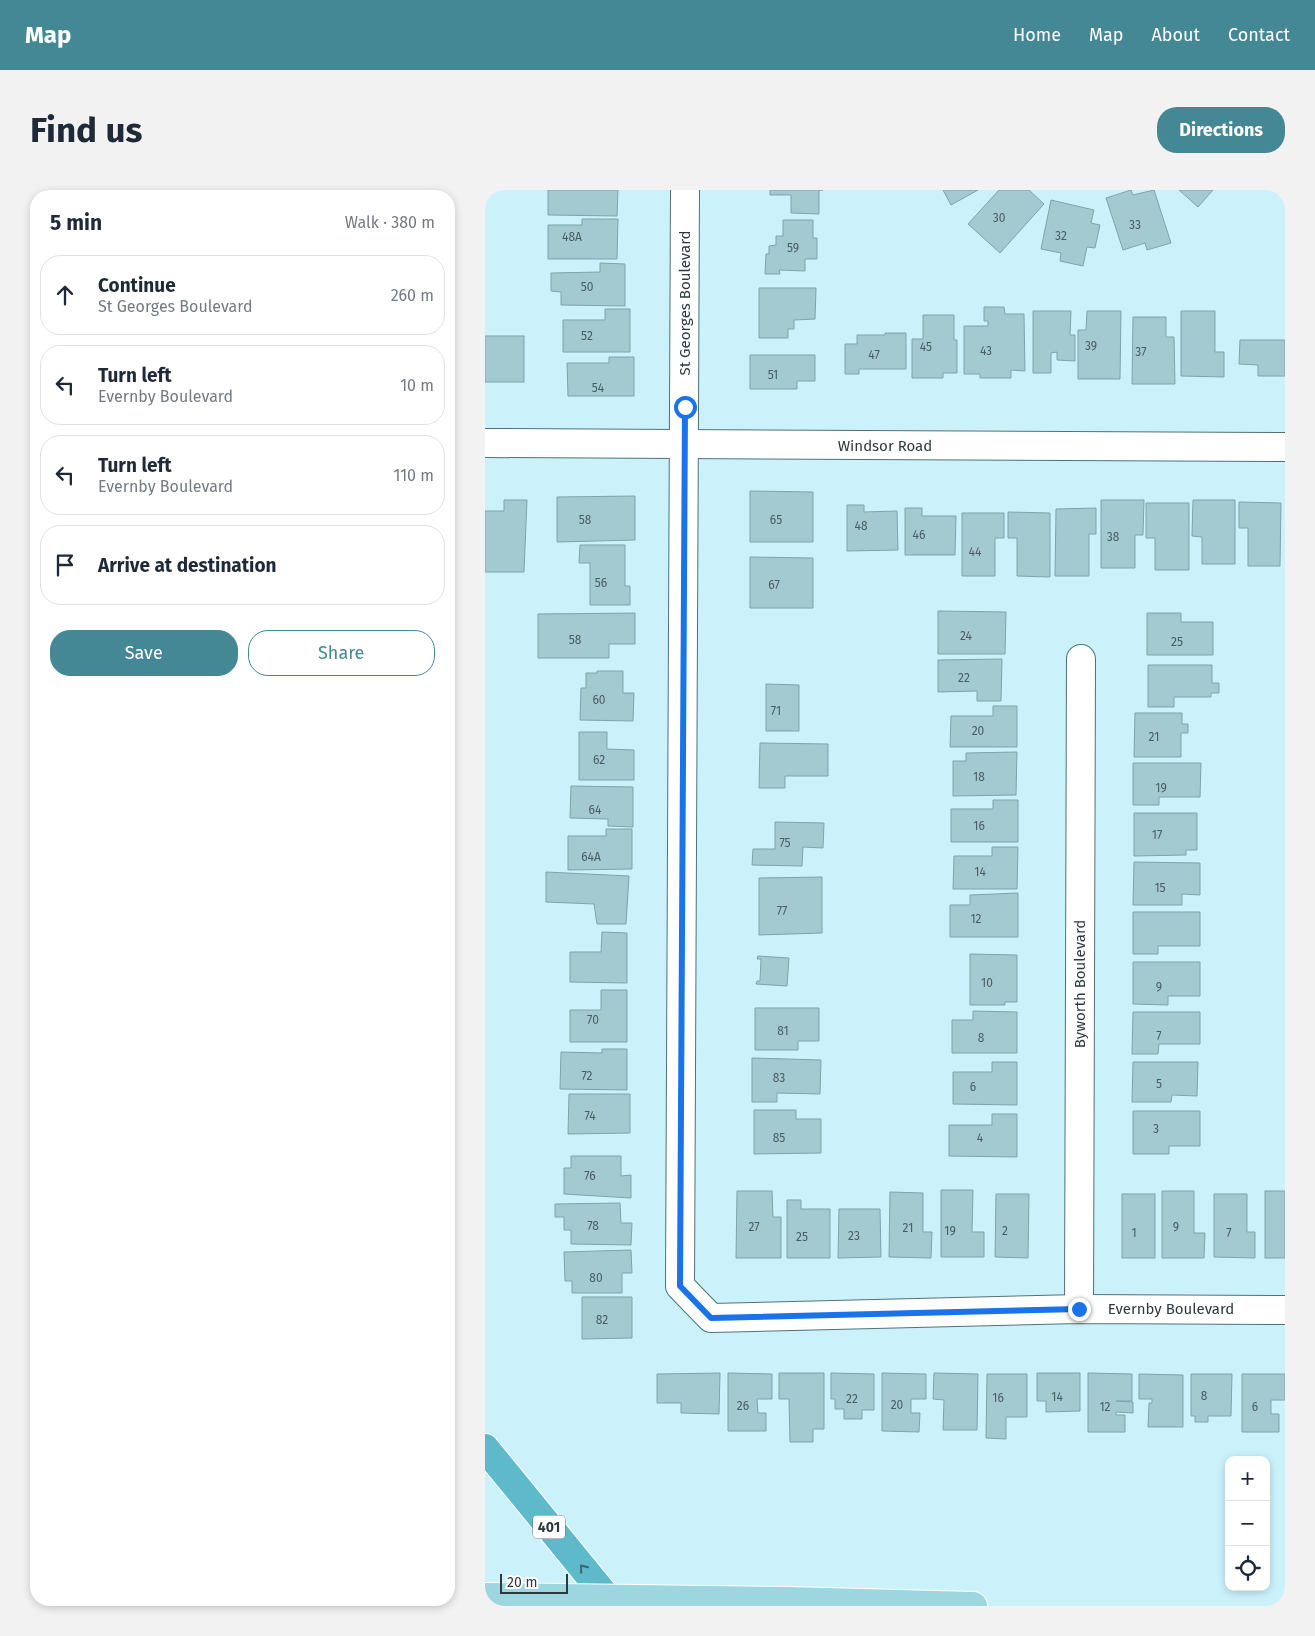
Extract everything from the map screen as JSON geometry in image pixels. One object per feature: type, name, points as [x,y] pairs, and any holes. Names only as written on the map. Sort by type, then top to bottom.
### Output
[{"type":"highway","name":"401","points":[[485,1448],[614,1606]]},
{"type":"highway","points":[[485,1596],[494,1606]]},
{"type":"main road","points":[[485,1596],[973,1606]]},
{"type":"street","name":"St Georges Boulevard","points":[[680,1286],[686,446],[685,190]]},
{"type":"street","name":"Windsor Road","points":[[485,444],[1285,447]]},
{"type":"street","name":"Byworth Boulevard","points":[[1079,1309],[1081,659]]},
{"type":"street","name":"Evernby Boulevard","points":[[680,1286],[711,1318],[1079,1309],[1285,1310]]},
{"type":"building","points":[[548,190],[618,190],[617,216],[548,215]]},
{"type":"building","points":[[770,190],[819,190],[819,214],[791,213],[791,195],[770,195]]},
{"type":"building","points":[[943,190],[978,190],[951,205]]},
{"type":"building","points":[[999,190],[1029,190],[1044,204],[1000,253],[968,224]]},
{"type":"building","points":[[1131,190],[1133,195],[1154,190],[1171,243],[1147,250],[1145,243],[1123,250],[1106,198]]},
{"type":"building","points":[[1179,190],[1213,190],[1198,207]]},
{"type":"building","points":[[1051,200],[1094,210],[1091,223],[1100,225],[1095,248],[1087,247],[1083,266],[1060,261],[1061,253],[1041,249]]},
{"type":"building","points":[[582,219],[618,219],[617,259],[548,259],[548,225],[582,225]]},
{"type":"building","points":[[783,220],[813,220],[813,238],[817,238],[817,259],[805,259],[805,271],[779,270],[780,274],[765,274],[766,254],[769,254],[769,246],[776,245],[776,236],[783,236]]},
{"type":"building","points":[[600,263],[625,264],[625,306],[561,305],[561,292],[551,291],[551,273],[600,272]]},
{"type":"building","points":[[759,288],[816,288],[815,319],[794,320],[794,329],[788,329],[788,338],[759,338]]},
{"type":"building","points":[[984,307],[1004,307],[1005,314],[1024,314],[1025,371],[1011,370],[1011,378],[980,378],[980,374],[964,374],[964,326],[988,326],[988,321],[984,321]]},
{"type":"building","points":[[605,309],[630,309],[630,352],[563,352],[563,320],[605,320]]},
{"type":"building","points":[[1033,311],[1071,311],[1070,335],[1075,335],[1075,361],[1057,360],[1057,352],[1051,353],[1051,373],[1033,373]]},
{"type":"building","points":[[1087,311],[1121,311],[1120,379],[1078,379],[1078,330],[1086,330]]},
{"type":"building","points":[[1181,311],[1215,311],[1215,352],[1224,352],[1224,377],[1181,376]]},
{"type":"building","points":[[923,315],[954,315],[954,340],[957,340],[957,373],[943,373],[943,378],[912,378],[912,339],[923,339]]},
{"type":"building","points":[[1133,317],[1166,317],[1166,337],[1174,337],[1175,384],[1132,384]]},
{"type":"building","points":[[885,333],[906,333],[906,369],[859,369],[859,374],[845,374],[845,344],[857,344],[857,335],[885,335]]},
{"type":"building","points":[[485,336],[524,336],[524,382],[485,382]]},
{"type":"building","points":[[1240,340],[1285,340],[1285,376],[1258,376],[1258,365],[1239,364]]},
{"type":"building","points":[[750,355],[815,355],[815,381],[797,381],[797,389],[750,389]]},
{"type":"building","points":[[609,357],[634,357],[634,396],[568,396],[567,363],[609,363]]},
{"type":"building","points":[[750,491],[813,492],[813,542],[750,542]]},
{"type":"building","points":[[635,496],[635,540],[557,542],[557,497]]},
{"type":"building","points":[[504,500],[527,500],[524,572],[485,572],[485,511],[504,511]]},
{"type":"building","points":[[1101,500],[1144,500],[1143,535],[1135,535],[1135,568],[1101,568]]},
{"type":"building","points":[[1193,500],[1235,500],[1235,564],[1202,564],[1202,537],[1192,536]]},
{"type":"building","points":[[1239,502],[1281,503],[1280,566],[1248,566],[1248,528],[1239,528]]},
{"type":"building","points":[[1146,503],[1189,503],[1189,570],[1155,570],[1155,538],[1146,538]]},
{"type":"building","points":[[847,505],[864,505],[864,512],[897,511],[898,550],[847,551]]},
{"type":"building","points":[[905,508],[922,508],[922,516],[956,516],[955,555],[905,555]]},
{"type":"building","points":[[1096,508],[1096,534],[1089,534],[1089,576],[1055,576],[1056,509]]},
{"type":"building","points":[[1008,512],[1050,513],[1050,577],[1017,576],[1017,538],[1008,538]]},
{"type":"building","points":[[962,513],[1004,513],[1004,538],[995,538],[995,576],[962,576]]},
{"type":"building","points":[[580,545],[625,545],[625,586],[630,586],[630,605],[590,605],[590,563],[579,563]]},
{"type":"building","points":[[750,557],[813,558],[813,608],[750,608]]},
{"type":"building","points":[[938,611],[1006,612],[1005,654],[938,654]]},
{"type":"building","points":[[635,613],[635,644],[609,644],[609,658],[538,658],[538,614]]},
{"type":"building","points":[[1147,613],[1181,613],[1181,622],[1213,622],[1213,655],[1147,655]]},
{"type":"building","points":[[1002,659],[1001,701],[977,701],[977,691],[938,692],[938,660]]},
{"type":"building","points":[[1148,665],[1212,665],[1212,683],[1219,683],[1219,693],[1211,693],[1211,697],[1174,697],[1174,707],[1148,707]]},
{"type":"building","points":[[597,671],[623,671],[623,693],[634,693],[633,721],[580,720],[581,688],[586,688],[586,673],[597,673]]},
{"type":"building","points":[[766,684],[799,685],[799,731],[766,731]]},
{"type":"building","points":[[993,706],[1017,706],[1017,747],[950,747],[951,716],[993,716]]},
{"type":"building","points":[[1135,713],[1182,713],[1182,724],[1188,724],[1188,733],[1181,733],[1181,757],[1134,757]]},
{"type":"building","points":[[579,732],[607,732],[607,749],[634,750],[634,780],[579,780]]},
{"type":"building","points":[[760,743],[828,744],[828,776],[785,776],[785,788],[759,788]]},
{"type":"building","points":[[1017,752],[1016,795],[953,796],[953,761],[966,761],[966,753]]},
{"type":"building","points":[[1133,763],[1201,763],[1200,797],[1159,797],[1159,805],[1133,805]]},
{"type":"building","points":[[571,786],[633,787],[633,827],[608,826],[608,819],[570,818]]},
{"type":"building","points":[[993,800],[1018,800],[1018,842],[951,842],[951,809],[993,809]]},
{"type":"building","points":[[1134,813],[1197,813],[1197,850],[1186,850],[1186,855],[1134,856]]},
{"type":"building","points":[[775,822],[824,823],[823,848],[803,847],[802,866],[752,865],[753,849],[775,849]]},
{"type":"building","points":[[606,829],[632,829],[632,869],[568,870],[568,836],[606,836]]},
{"type":"building","points":[[992,847],[1018,847],[1017,889],[953,889],[954,856],[992,856]]},
{"type":"building","points":[[1134,862],[1200,863],[1200,895],[1182,894],[1182,905],[1133,905]]},
{"type":"building","points":[[546,872],[629,876],[626,924],[597,924],[594,904],[546,902]]},
{"type":"building","points":[[822,877],[822,933],[759,935],[759,878]]},
{"type":"building","points":[[1018,893],[1018,937],[950,937],[950,905],[970,905],[970,895]]},
{"type":"building","points":[[1133,912],[1200,912],[1200,946],[1158,946],[1158,954],[1133,954]]},
{"type":"building","points":[[602,932],[627,933],[627,983],[570,982],[570,952],[601,952]]},
{"type":"building","points":[[970,954],[1017,955],[1017,1002],[1005,1002],[1005,1005],[970,1005]]},
{"type":"building","points":[[758,956],[789,958],[787,986],[756,984],[757,981],[760,981],[761,959],[757,959]]},
{"type":"building","points":[[1133,962],[1200,962],[1200,996],[1168,996],[1168,1005],[1133,1004]]},
{"type":"building","points":[[601,990],[627,990],[627,1042],[570,1042],[570,1010],[601,1010]]},
{"type":"building","points":[[755,1008],[819,1008],[819,1041],[798,1041],[798,1050],[755,1050]]},
{"type":"building","points":[[973,1011],[1017,1012],[1017,1053],[952,1053],[952,1020],[973,1020]]},
{"type":"building","points":[[1133,1012],[1200,1012],[1200,1044],[1159,1044],[1158,1054],[1132,1054]]},
{"type":"building","points":[[602,1049],[627,1049],[627,1090],[560,1089],[561,1052],[602,1053]]},
{"type":"building","points":[[752,1058],[821,1060],[820,1094],[777,1093],[777,1102],[752,1102]]},
{"type":"building","points":[[992,1062],[1017,1062],[1017,1105],[953,1104],[953,1072],[992,1072]]},
{"type":"building","points":[[1133,1062],[1198,1062],[1197,1096],[1172,1095],[1171,1102],[1132,1102]]},
{"type":"building","points":[[569,1094],[630,1094],[630,1133],[568,1134]]},
{"type":"building","points":[[754,1110],[796,1110],[796,1119],[821,1119],[821,1153],[754,1154]]},
{"type":"building","points":[[1133,1111],[1200,1111],[1200,1146],[1169,1146],[1169,1154],[1133,1154]]},
{"type":"building","points":[[992,1114],[1017,1114],[1017,1157],[949,1156],[949,1125],[992,1125]]},
{"type":"building","points":[[571,1156],[621,1156],[621,1176],[631,1175],[631,1198],[564,1194],[564,1168],[571,1168]]},
{"type":"building","points":[[941,1190],[973,1190],[972,1232],[984,1232],[984,1257],[941,1257]]},
{"type":"building","points":[[737,1191],[772,1191],[773,1217],[781,1217],[781,1258],[736,1258]]},
{"type":"building","points":[[1162,1191],[1194,1191],[1194,1233],[1205,1233],[1204,1258],[1162,1258]]},
{"type":"building","points":[[1265,1191],[1285,1191],[1285,1258],[1265,1258]]},
{"type":"building","points":[[890,1192],[923,1193],[923,1232],[932,1232],[931,1258],[889,1257]]},
{"type":"building","points":[[996,1194],[1029,1194],[1028,1258],[995,1257]]},
{"type":"building","points":[[1122,1194],[1155,1194],[1155,1258],[1122,1258]]},
{"type":"building","points":[[1214,1194],[1247,1194],[1247,1232],[1255,1232],[1255,1258],[1214,1257]]},
{"type":"building","points":[[787,1200],[801,1200],[801,1209],[830,1209],[830,1258],[787,1258]]},
{"type":"building","points":[[620,1203],[621,1223],[632,1223],[631,1245],[571,1244],[571,1230],[564,1230],[564,1217],[555,1217],[555,1204]]},
{"type":"building","points":[[839,1209],[880,1209],[881,1257],[838,1258]]},
{"type":"building","points":[[631,1250],[632,1273],[622,1273],[622,1293],[572,1293],[572,1281],[565,1281],[564,1252]]},
{"type":"building","points":[[582,1297],[632,1297],[632,1338],[582,1339]]},
{"type":"building","points":[[720,1373],[719,1414],[681,1413],[681,1403],[657,1403],[657,1374]]},
{"type":"building","points":[[728,1373],[772,1374],[772,1399],[757,1399],[758,1413],[766,1413],[766,1431],[728,1431]]},
{"type":"building","points":[[779,1373],[824,1373],[824,1429],[813,1429],[813,1442],[790,1442],[789,1399],[779,1399]]},
{"type":"building","points":[[831,1373],[874,1374],[874,1410],[862,1410],[862,1419],[844,1419],[844,1409],[835,1409],[835,1399],[831,1399]]},
{"type":"building","points":[[882,1373],[926,1374],[926,1399],[911,1399],[911,1413],[920,1413],[919,1432],[882,1431]]},
{"type":"building","points":[[934,1373],[978,1374],[977,1430],[943,1430],[944,1400],[933,1399]]},
{"type":"building","points":[[1037,1373],[1080,1373],[1080,1411],[1046,1412],[1046,1401],[1037,1401]]},
{"type":"building","points":[[1088,1373],[1132,1374],[1132,1401],[1116,1401],[1133,1402],[1133,1413],[1116,1412],[1116,1415],[1125,1415],[1125,1432],[1088,1432]]},
{"type":"building","points":[[987,1374],[1027,1374],[1027,1417],[1006,1417],[1006,1439],[986,1438]]},
{"type":"building","points":[[1139,1374],[1183,1375],[1183,1427],[1148,1427],[1149,1403],[1152,1403],[1152,1399],[1139,1399]]},
{"type":"building","points":[[1191,1374],[1232,1374],[1231,1416],[1208,1416],[1208,1422],[1195,1422],[1195,1416],[1191,1416]]},
{"type":"building","points":[[1242,1374],[1285,1374],[1285,1400],[1271,1400],[1271,1414],[1279,1414],[1279,1432],[1242,1432]]},
{"type":"route","points":[[685,407],[680,1286],[711,1318],[1079,1309]]}]
